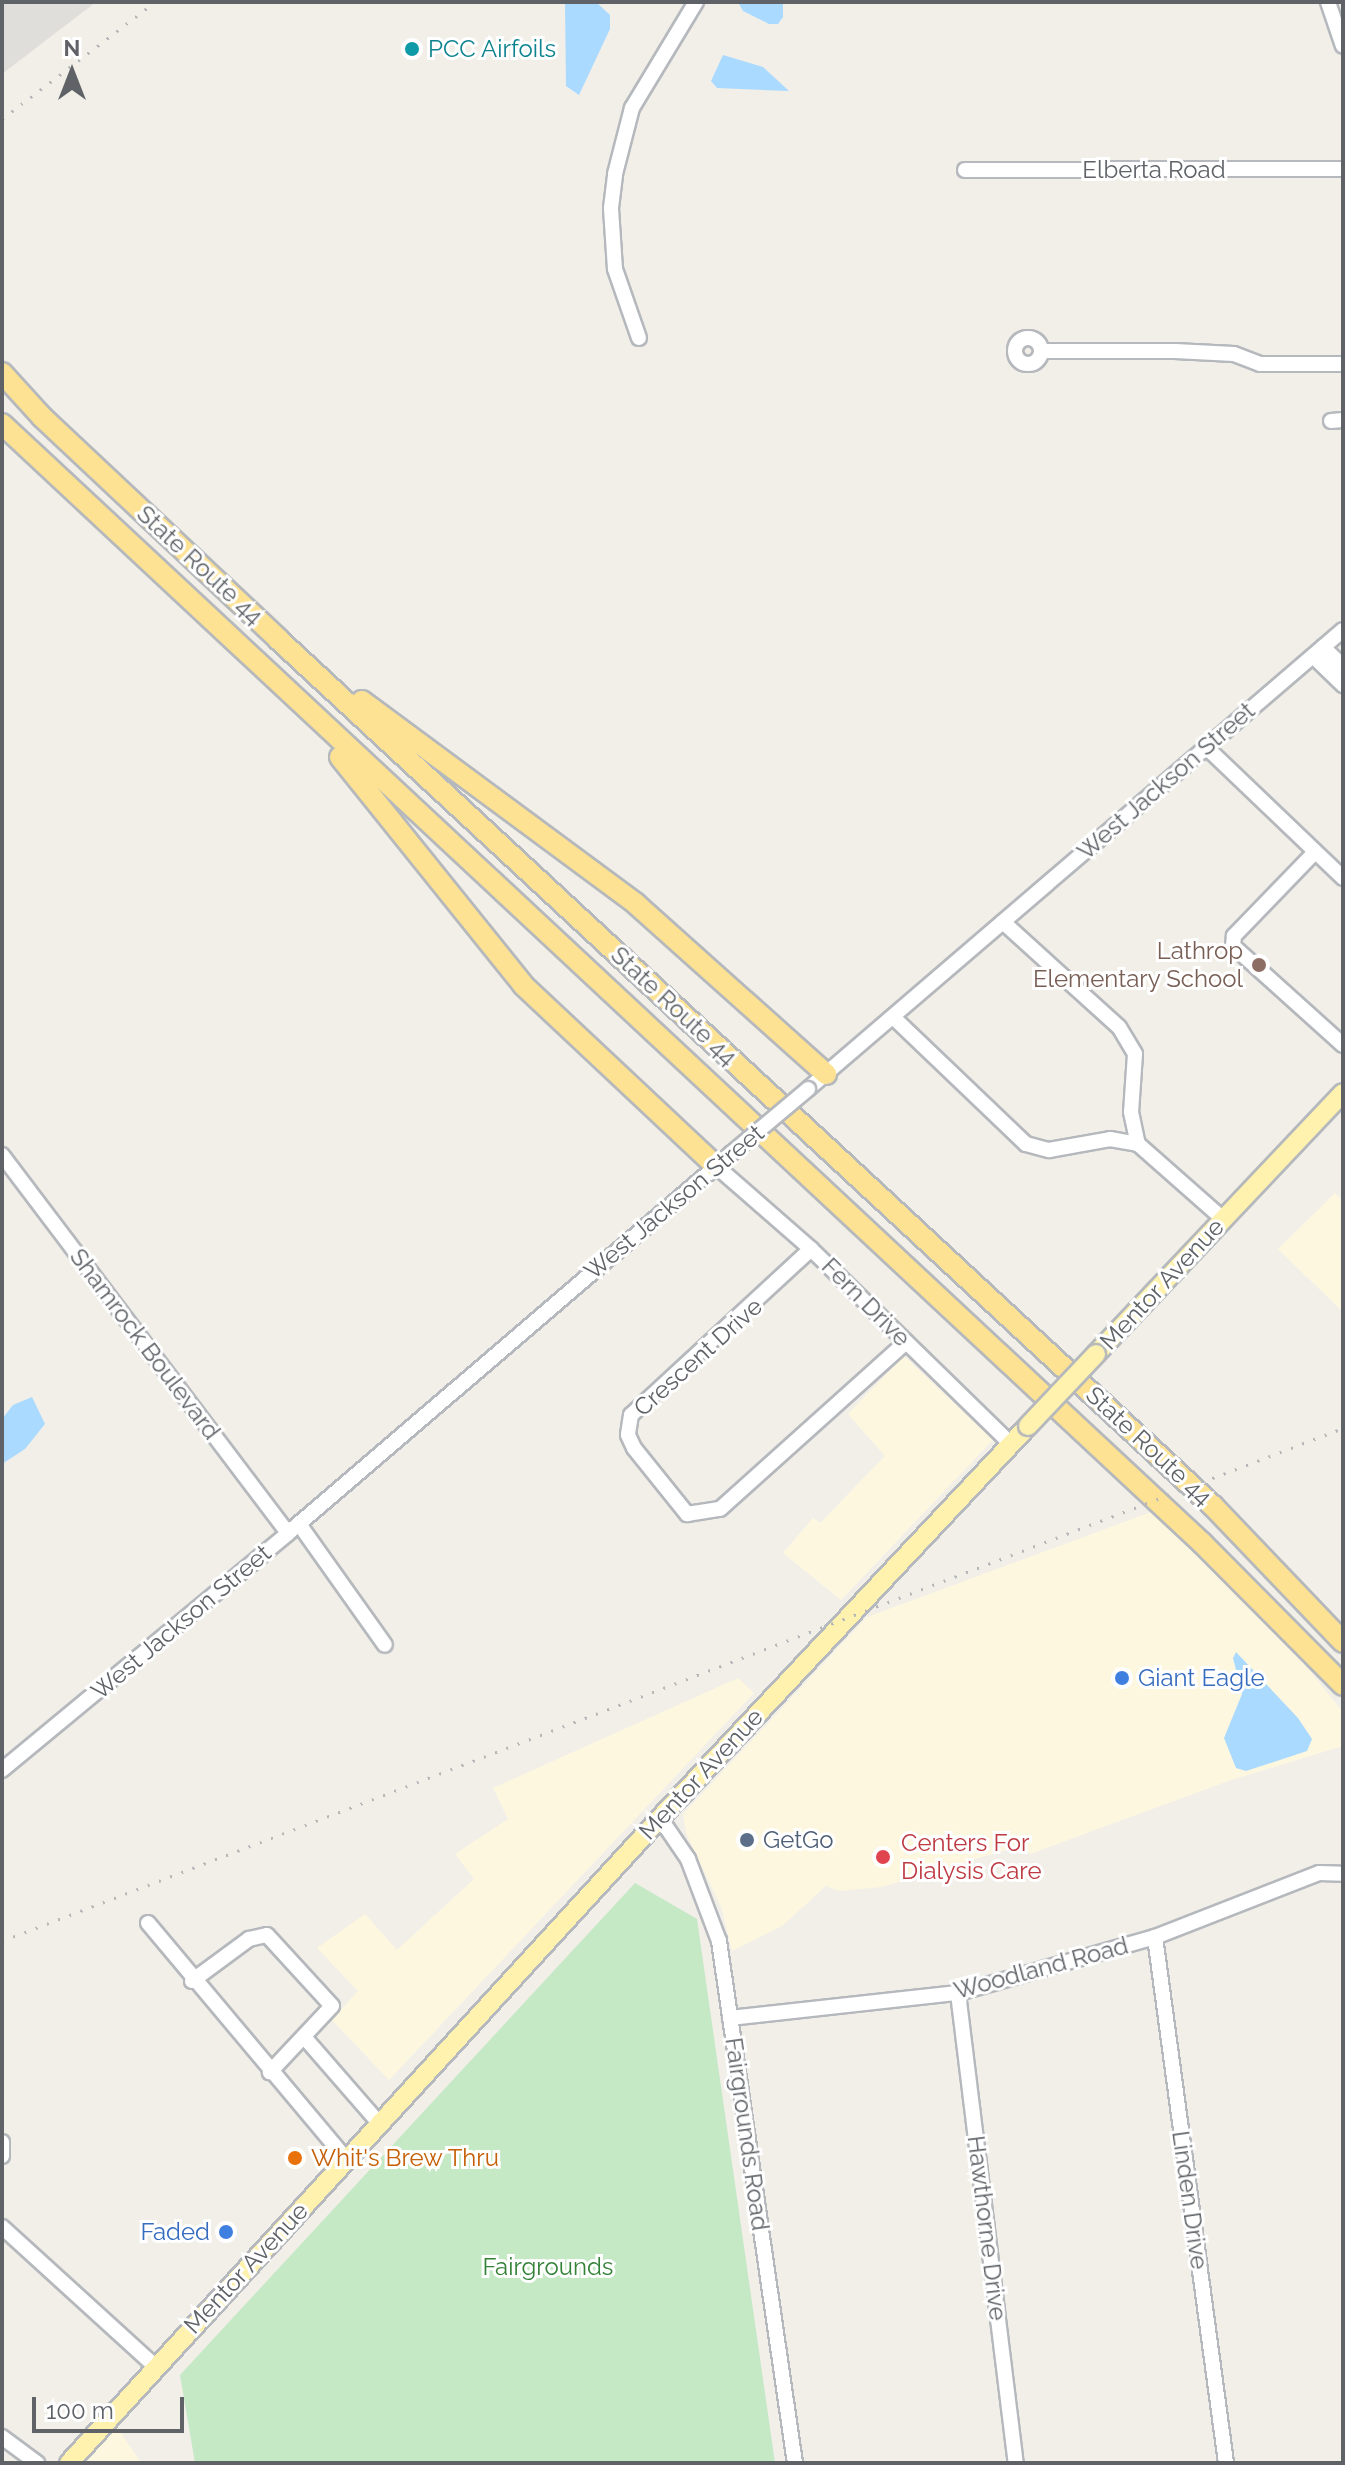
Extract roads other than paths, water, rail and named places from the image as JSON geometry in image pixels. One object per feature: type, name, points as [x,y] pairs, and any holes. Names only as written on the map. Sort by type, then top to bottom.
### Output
[{"type":"highway","name":"State Route 44","points":[[2,373],[42,417],[278,639],[1202,1495],[1343,1642]]},
{"type":"highway","name":"State Route 44","points":[[2,424],[286,693],[915,1274],[1247,1587],[1343,1685]]},
{"type":"highway","points":[[278,639],[636,904],[826,1074]]},
{"type":"highway","points":[[286,693],[523,985],[716,1166]]},
{"type":"main road","name":"Mentor Avenue","points":[[69,2463],[660,1818],[1343,1093]]},
{"type":"street","points":[[639,338],[615,269],[611,208],[615,174],[632,108],[696,2]]},
{"type":"street","points":[[1328,2],[1343,46]]},
{"type":"street","name":"Elberta Road","points":[[965,170],[1343,169]]},
{"type":"street","points":[[1041,351],[1175,351],[1234,354],[1260,364],[1343,364]]},
{"type":"street","name":"West Jackson Street","points":[[2,1770],[294,1529],[1343,630]]},
{"type":"street","points":[[1318,651],[1343,666]]},
{"type":"street","points":[[1318,651],[1343,685]]},
{"type":"street","points":[[1205,746],[1343,878]]},
{"type":"street","points":[[1315,852],[1234,936],[1233,946],[1343,1045]]},
{"type":"street","points":[[1003,922],[1119,1027],[1135,1054],[1131,1112],[1138,1144]]},
{"type":"street","points":[[893,1017],[1026,1144],[1049,1150],[1110,1139],[1138,1144],[1223,1219]]},
{"type":"street","name":"Shamrock Boulevard","points":[[2,1155],[385,1645]]},
{"type":"street","name":"Fern Drive","points":[[716,1166],[811,1249],[1011,1444]]},
{"type":"street","name":"Crescent Drive","points":[[811,1249],[631,1415],[628,1435],[634,1448],[687,1514],[720,1509],[906,1342]]},
{"type":"street","name":"Fairgrounds Road","points":[[660,1818],[688,1859],[713,1917],[795,2463]]},
{"type":"street","name":"Woodland Road","points":[[730,2018],[958,1993],[1155,1937],[1319,1873],[1342,1873]]},
{"type":"street","points":[[148,1923],[192,1981],[346,2159]]},
{"type":"street","points":[[192,1981],[249,1939],[267,1935],[332,2006],[270,2072]]},
{"type":"street","name":"Linden Drive","points":[[1155,1937],[1226,2463]]},
{"type":"street","name":"Hawthorne Drive","points":[[958,1993],[1016,2463]]},
{"type":"street","points":[[305,2038],[379,2123]]},
{"type":"street","points":[[2,2142],[2,2156]]},
{"type":"street","points":[[2,2227],[155,2366]]},
{"type":"street","points":[[2,2437],[37,2463]]},
{"type":"water","points":[[565,2],[596,2],[610,15],[610,29],[579,95],[566,86]]},
{"type":"water","points":[[738,2],[783,2],[783,17],[778,24],[769,24],[743,11]]},
{"type":"water","points":[[723,55],[763,67],[789,91],[717,88],[711,81]]},
{"type":"water","points":[[32,1397],[45,1424],[25,1449],[2,1464],[2,1419],[13,1405]]},
{"type":"water","points":[[1236,1652],[1298,1718],[1312,1739],[1307,1751],[1246,1771],[1236,1768],[1224,1738],[1242,1694],[1233,1658]]},
{"type":"railway","points":[[2,119],[155,2]]},
{"type":"railway","points":[[2,1941],[1343,1428]]},
{"type":"place","name":"PCC Airfoils","points":[[412,49]]},
{"type":"place","name":"Lathrop Elementary School","points":[[1259,965]]},
{"type":"place","name":"Giant Eagle","points":[[1122,1678]]},
{"type":"place","name":"GetGo","points":[[747,1840]]},
{"type":"place","name":"Centers For Dialysis Care","points":[[883,1857]]},
{"type":"place","name":"Whit's Brew Thru","points":[[295,2158]]},
{"type":"place","name":"Faded","points":[[226,2232]]},
{"type":"park label","name":"Fairgrounds","points":[[548,2267]]}]
